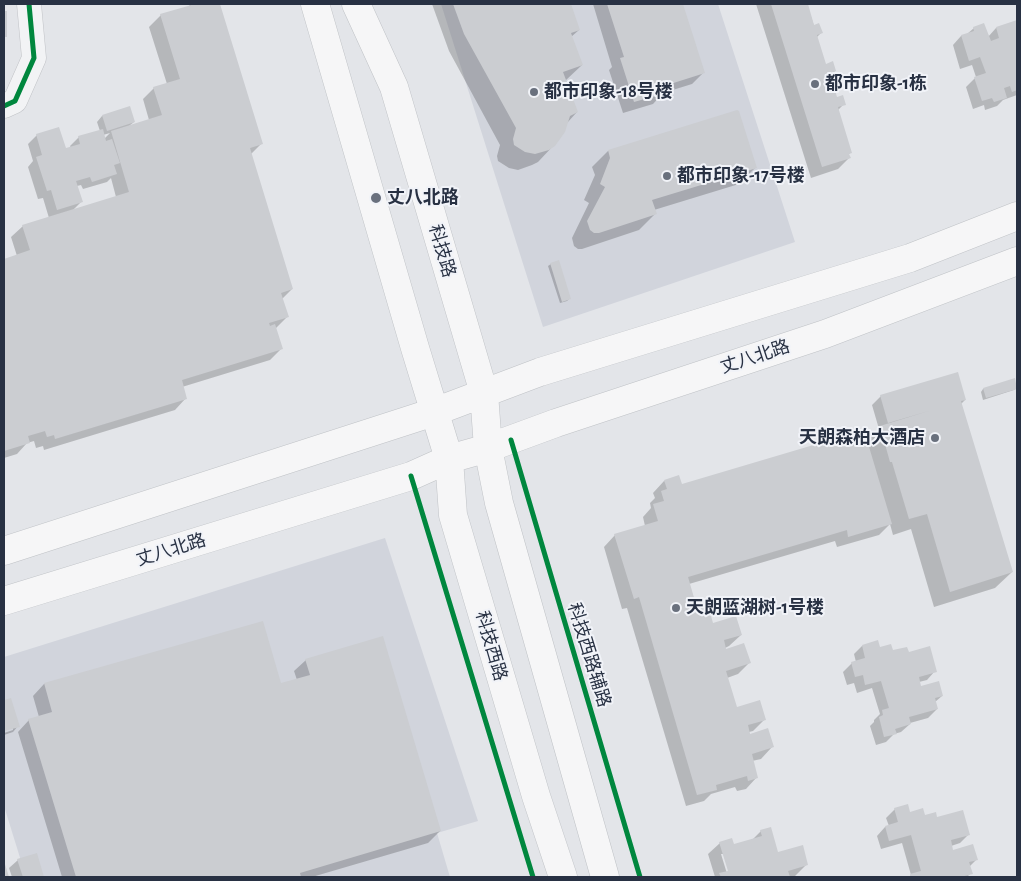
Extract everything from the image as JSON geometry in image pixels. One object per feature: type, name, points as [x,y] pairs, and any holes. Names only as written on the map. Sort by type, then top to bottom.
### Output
[{"type":"main road","points":[[315,4],[434,412]]},
{"type":"main road","name":"科技路","points":[[356,4],[394,88],[484,392],[488,448]]},
{"type":"main road","points":[[4,551],[434,412],[540,372],[910,258],[1017,216]]},
{"type":"main road","name":"丈八北路","points":[[4,601],[388,484],[449,459],[488,448],[556,423],[825,334],[1017,261]]},
{"type":"main road","name":"科技西路","points":[[434,412],[449,459],[453,515],[536,796],[563,877]]},
{"type":"main road","points":[[488,448],[499,504],[605,877]]},
{"type":"street","points":[[4,106],[15,100],[34,58],[29,4]]},
{"type":"shaded area","points":[[441,4],[718,4],[795,242],[543,327]]},
{"type":"shaded area","points":[[385,538],[478,821],[437,833],[450,877],[26,877],[4,806],[4,657]]},
{"type":"building","points":[[195,4],[220,4],[263,144],[250,148],[293,289],[281,293],[289,317],[269,323],[270,326],[275,324],[283,349],[182,380],[187,399],[55,439],[54,435],[47,437],[45,431],[28,436],[30,443],[4,451],[4,259],[30,250],[22,225],[129,192],[111,131],[162,115],[153,87],[180,79],[160,14]]},
{"type":"building","name":"都市印象-18号楼","points":[[453,4],[571,4],[580,30],[571,33],[583,65],[563,72],[578,112],[570,116],[565,132],[555,146],[535,154],[525,152],[514,145],[513,139],[516,128],[464,34]]},
{"type":"building","points":[[607,4],[683,4],[705,73],[664,86],[666,93],[634,102],[620,58],[624,57]]},
{"type":"building","name":"都市印象-1栋","points":[[771,4],[808,4],[814,25],[819,23],[823,33],[817,35],[826,64],[833,61],[836,71],[830,73],[837,97],[843,95],[846,105],[838,107],[852,153],[849,154],[851,158],[822,167]]},
{"type":"building","points":[[4,11],[7,11],[7,37],[4,37]]},
{"type":"building","points":[[1017,20],[1017,90],[1012,92],[1010,86],[1004,88],[1007,98],[994,102],[992,98],[982,101],[974,77],[986,73],[980,57],[969,61],[961,35],[974,31],[973,27],[984,23],[991,41],[999,38],[996,27]]},
{"type":"building","points":[[130,106],[135,122],[107,131],[102,115]]},
{"type":"building","name":"都市印象-17号楼","points":[[737,110],[739,111],[757,168],[652,200],[657,214],[599,233],[594,233],[590,230],[587,221],[605,187],[600,184],[610,158],[608,150]]},
{"type":"building","points":[[59,127],[66,148],[80,144],[78,136],[103,129],[106,141],[112,139],[120,163],[114,165],[117,174],[92,182],[90,177],[76,181],[83,202],[57,210],[51,190],[47,191],[36,157],[42,155],[36,134]]},
{"type":"building","points":[[559,260],[571,299],[562,302],[550,263]]},
{"type":"building","name":"天朗森柏大酒店","points":[[958,372],[966,400],[961,401],[1013,572],[950,592],[927,514],[909,519],[880,426],[932,410],[888,423],[880,395]]},
{"type":"building","points":[[1015,378],[1017,389],[986,398],[983,388]]},
{"type":"building","name":"天朗蓝湖树-1号楼","points":[[864,430],[892,524],[848,537],[847,530],[688,577],[695,601],[706,598],[713,623],[736,616],[742,635],[724,640],[726,649],[744,643],[751,663],[726,671],[737,707],[760,700],[766,720],[748,725],[750,734],[768,728],[774,747],[752,754],[758,778],[748,781],[747,776],[716,785],[717,790],[697,795],[639,597],[634,599],[614,534],[658,521],[653,504],[664,501],[661,491],[667,489],[664,480],[679,475],[682,484]]},
{"type":"building","points":[[263,621],[281,683],[310,675],[305,659],[383,636],[441,831],[300,873],[301,877],[76,877],[28,719],[52,712],[44,683]]},
{"type":"building","points":[[878,640],[880,647],[891,644],[893,650],[907,647],[909,652],[930,646],[937,672],[919,677],[921,686],[939,681],[943,696],[935,698],[938,709],[909,717],[911,724],[895,729],[897,734],[884,737],[879,717],[883,715],[882,710],[889,708],[881,681],[865,685],[863,675],[855,677],[851,662],[865,658],[862,645]]},
{"type":"building","points":[[11,698],[20,727],[4,731],[4,700]]},
{"type":"building","points":[[908,804],[910,812],[923,808],[925,815],[936,812],[937,817],[963,810],[970,835],[951,840],[953,850],[973,844],[978,860],[969,862],[973,874],[960,877],[911,877],[910,874],[921,871],[911,835],[889,841],[885,826],[898,822],[894,808]]},
{"type":"building","points":[[771,827],[778,852],[803,845],[808,865],[788,871],[790,877],[721,877],[719,873],[728,871],[719,842],[732,838],[734,844],[762,836],[760,830]]},
{"type":"building","points":[[37,853],[44,877],[23,877],[17,859]]},
{"type":"building","points":[[4,861],[9,877],[4,877]]},
{"type":"cycle path","points":[[4,106],[15,101],[34,58],[29,4]]},
{"type":"cycle path","name":"科技西路辅路","points":[[511,440],[640,877]]},
{"type":"cycle path","points":[[411,476],[533,877]]},
{"type":"place","name":"都市印象-1栋","points":[[815,84]]},
{"type":"place","name":"都市印象-18号楼","points":[[534,92]]},
{"type":"place","name":"都市印象-17号楼","points":[[667,176]]},
{"type":"place","name":"丈八北路","points":[[376,198]]},
{"type":"place","name":"天朗森柏大酒店","points":[[935,438]]},
{"type":"place","name":"天朗蓝湖树-1号楼","points":[[676,608]]}]
